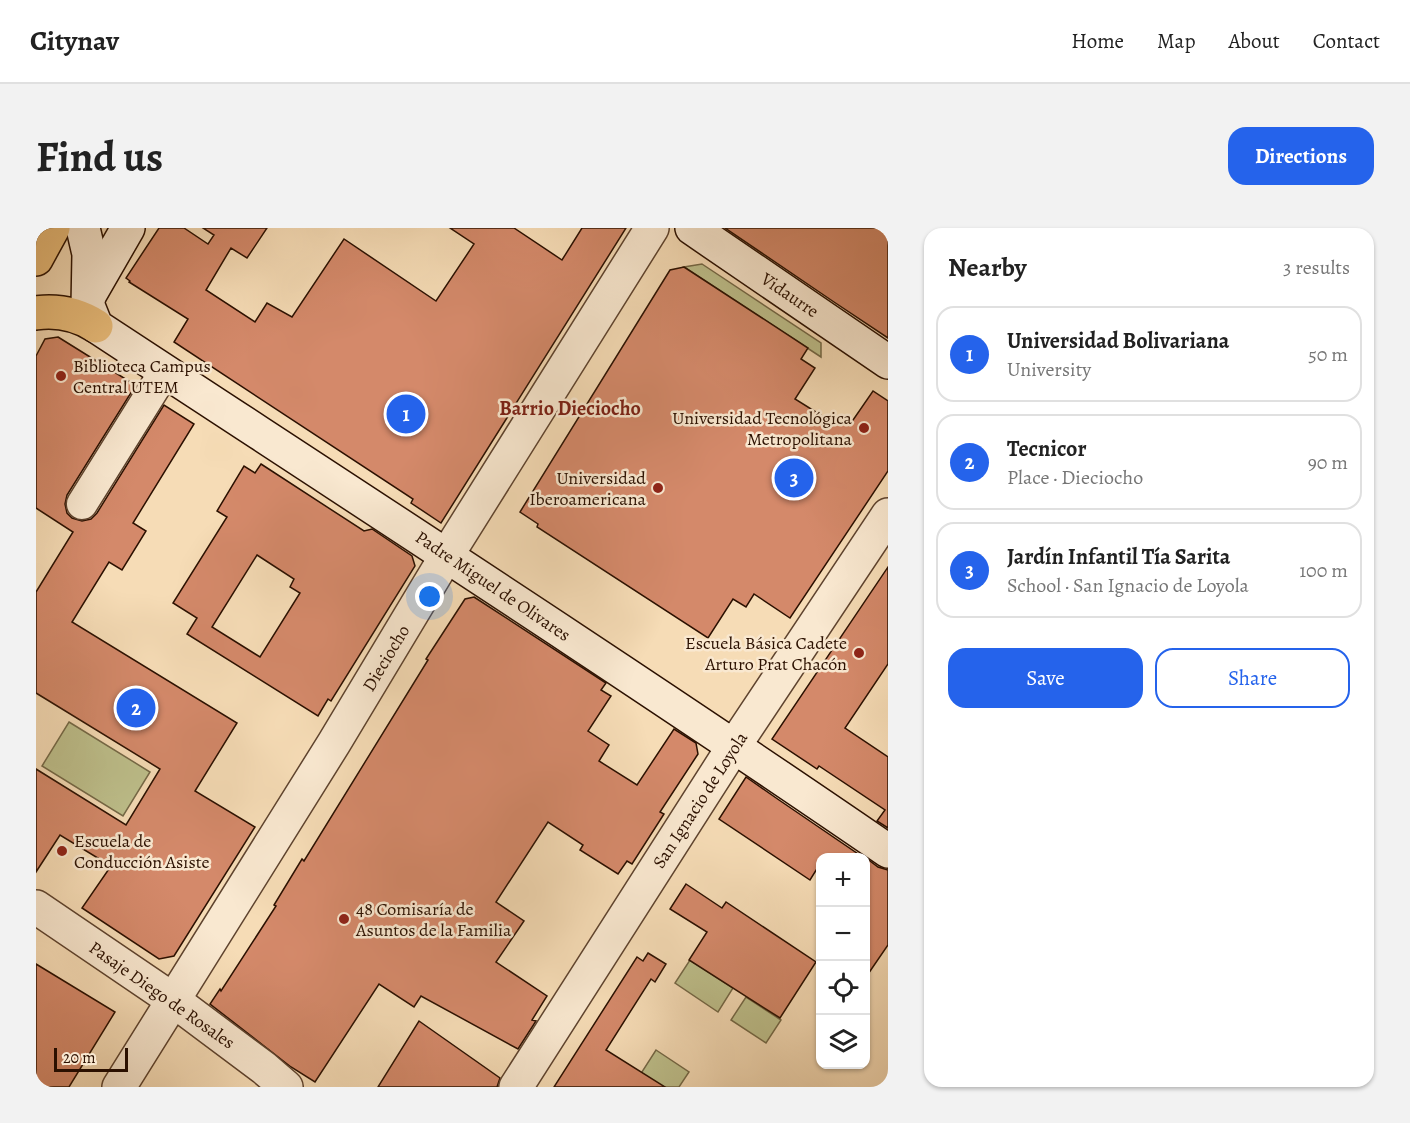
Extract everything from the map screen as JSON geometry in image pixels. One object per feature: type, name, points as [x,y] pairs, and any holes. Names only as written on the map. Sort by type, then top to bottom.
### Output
[{"type":"main road","points":[[36,259],[53,228]]},
{"type":"main road","points":[[36,313],[56,312],[73,315],[92,312]]},
{"type":"street","points":[[82,228],[89,259],[92,312]]},
{"type":"street","points":[[92,312],[128,228]]},
{"type":"street","name":"Dieciocho","points":[[119,1087],[652,228]]},
{"type":"street","name":"Vidaurre","points":[[692,228],[888,362]]},
{"type":"street","name":"Padre Miguel de Olivares","points":[[92,312],[165,371],[447,555],[888,851]]},
{"type":"street","points":[[82,504],[165,371]]},
{"type":"street","name":"San Ignacio de Loyola","points":[[516,1087],[734,746],[888,515]]},
{"type":"street","name":"Pasaje Diego de Rosales","points":[[36,907],[173,1000],[286,1087]]},
{"type":"green space","points":[[702,264],[821,343],[821,357],[684,267]]},
{"type":"green space","points":[[69,722],[150,772],[123,816],[42,766]]},
{"type":"green space","points":[[690,960],[733,988],[718,1012],[675,983]]},
{"type":"green space","points":[[746,997],[781,1020],[766,1043],[731,1020]]},
{"type":"green space","points":[[656,1050],[689,1072],[679,1087],[664,1087],[638,1078]]},
{"type":"building","points":[[159,228],[184,228],[208,244],[214,235],[203,228],[267,228],[247,258],[231,248],[206,290],[255,322],[267,303],[292,317],[344,239],[436,301],[474,244],[450,228],[514,228],[562,260],[582,228],[626,228],[441,523],[411,503],[413,499],[174,342],[188,319],[126,278]]},
{"type":"building","points":[[725,228],[888,228],[888,338],[834,302]]},
{"type":"building","points":[[684,267],[808,348],[801,359],[815,368],[795,399],[835,424],[840,416],[851,423],[873,391],[888,401],[888,471],[790,618],[754,594],[746,607],[733,599],[708,638],[537,527],[538,524],[520,512],[670,270]]},
{"type":"building","points":[[58,337],[132,383],[134,388],[67,495],[65,504],[67,513],[72,518],[82,521],[91,519],[97,513],[164,405],[194,424],[133,523],[146,531],[122,570],[109,562],[72,622],[237,723],[195,791],[255,827],[174,956],[159,959],[82,908],[111,866],[60,835],[36,872],[36,769],[126,825],[160,769],[36,693],[36,592],[73,532],[36,508],[36,356],[45,339]]},
{"type":"building","points":[[261,464],[364,531],[372,529],[412,556],[415,566],[331,701],[328,699],[318,716],[187,634],[197,618],[173,603],[227,517],[217,511],[244,466],[255,473]],"holes":[[[257,555],[294,579],[290,587],[300,593],[260,657],[212,627]]]},
{"type":"building","name":"Escuela Básica Cadete Arturo Prat Chacón","points":[[888,567],[888,664],[845,728],[888,757],[888,828],[877,821],[885,810],[819,766],[817,769],[772,739]]},
{"type":"building","points":[[474,597],[606,683],[601,690],[611,696],[588,731],[609,745],[599,761],[637,785],[674,729],[696,743],[698,754],[660,812],[664,814],[632,864],[627,861],[618,874],[580,850],[583,845],[548,822],[496,902],[524,921],[496,962],[547,996],[532,1020],[536,1021],[518,1049],[421,996],[414,1007],[379,984],[315,1082],[291,1067],[210,1004],[220,989],[221,991],[276,906],[274,905],[302,859],[304,861],[428,660],[426,659],[465,599]]},
{"type":"building","points":[[746,777],[857,853],[816,853],[816,870],[810,880],[719,819]]},
{"type":"building","points":[[870,861],[888,870],[888,945],[870,971]]},
{"type":"building","points":[[686,884],[722,908],[726,902],[816,962],[780,1018],[689,960],[707,932],[670,909]]},
{"type":"building","points":[[648,953],[666,964],[655,982],[651,979],[606,1050],[665,1087],[554,1087],[637,957],[643,961]]},
{"type":"building","points":[[36,964],[115,1012],[69,1087],[36,1087]]},
{"type":"building","points":[[419,1021],[500,1078],[497,1087],[378,1087]]},
{"type":"place","name":"Biblioteca Campus Central UTEM","points":[[61,376]]},
{"type":"place","name":"Universidad Bolivariana","points":[[406,414]]},
{"type":"place","name":"Universidad Tecnológica Metropolitana","points":[[864,428]]},
{"type":"place","name":"Jardín Infantil Tía Sarita","points":[[794,478]]},
{"type":"place","name":"Universidad Iberoamericana","points":[[658,488]]},
{"type":"place","name":"Escuela Básica Cadete Arturo Prat Chacón","points":[[859,653]]},
{"type":"place","name":"Tecnicor","points":[[136,708]]},
{"type":"place","name":"Escuela de Conducción Asiste","points":[[62,851]]},
{"type":"place","name":"48 Comisaría de Asuntos de la Familia","points":[[344,919]]},
{"type":"district","name":"Barrio Dieciocho","points":[[570,408]]}]
